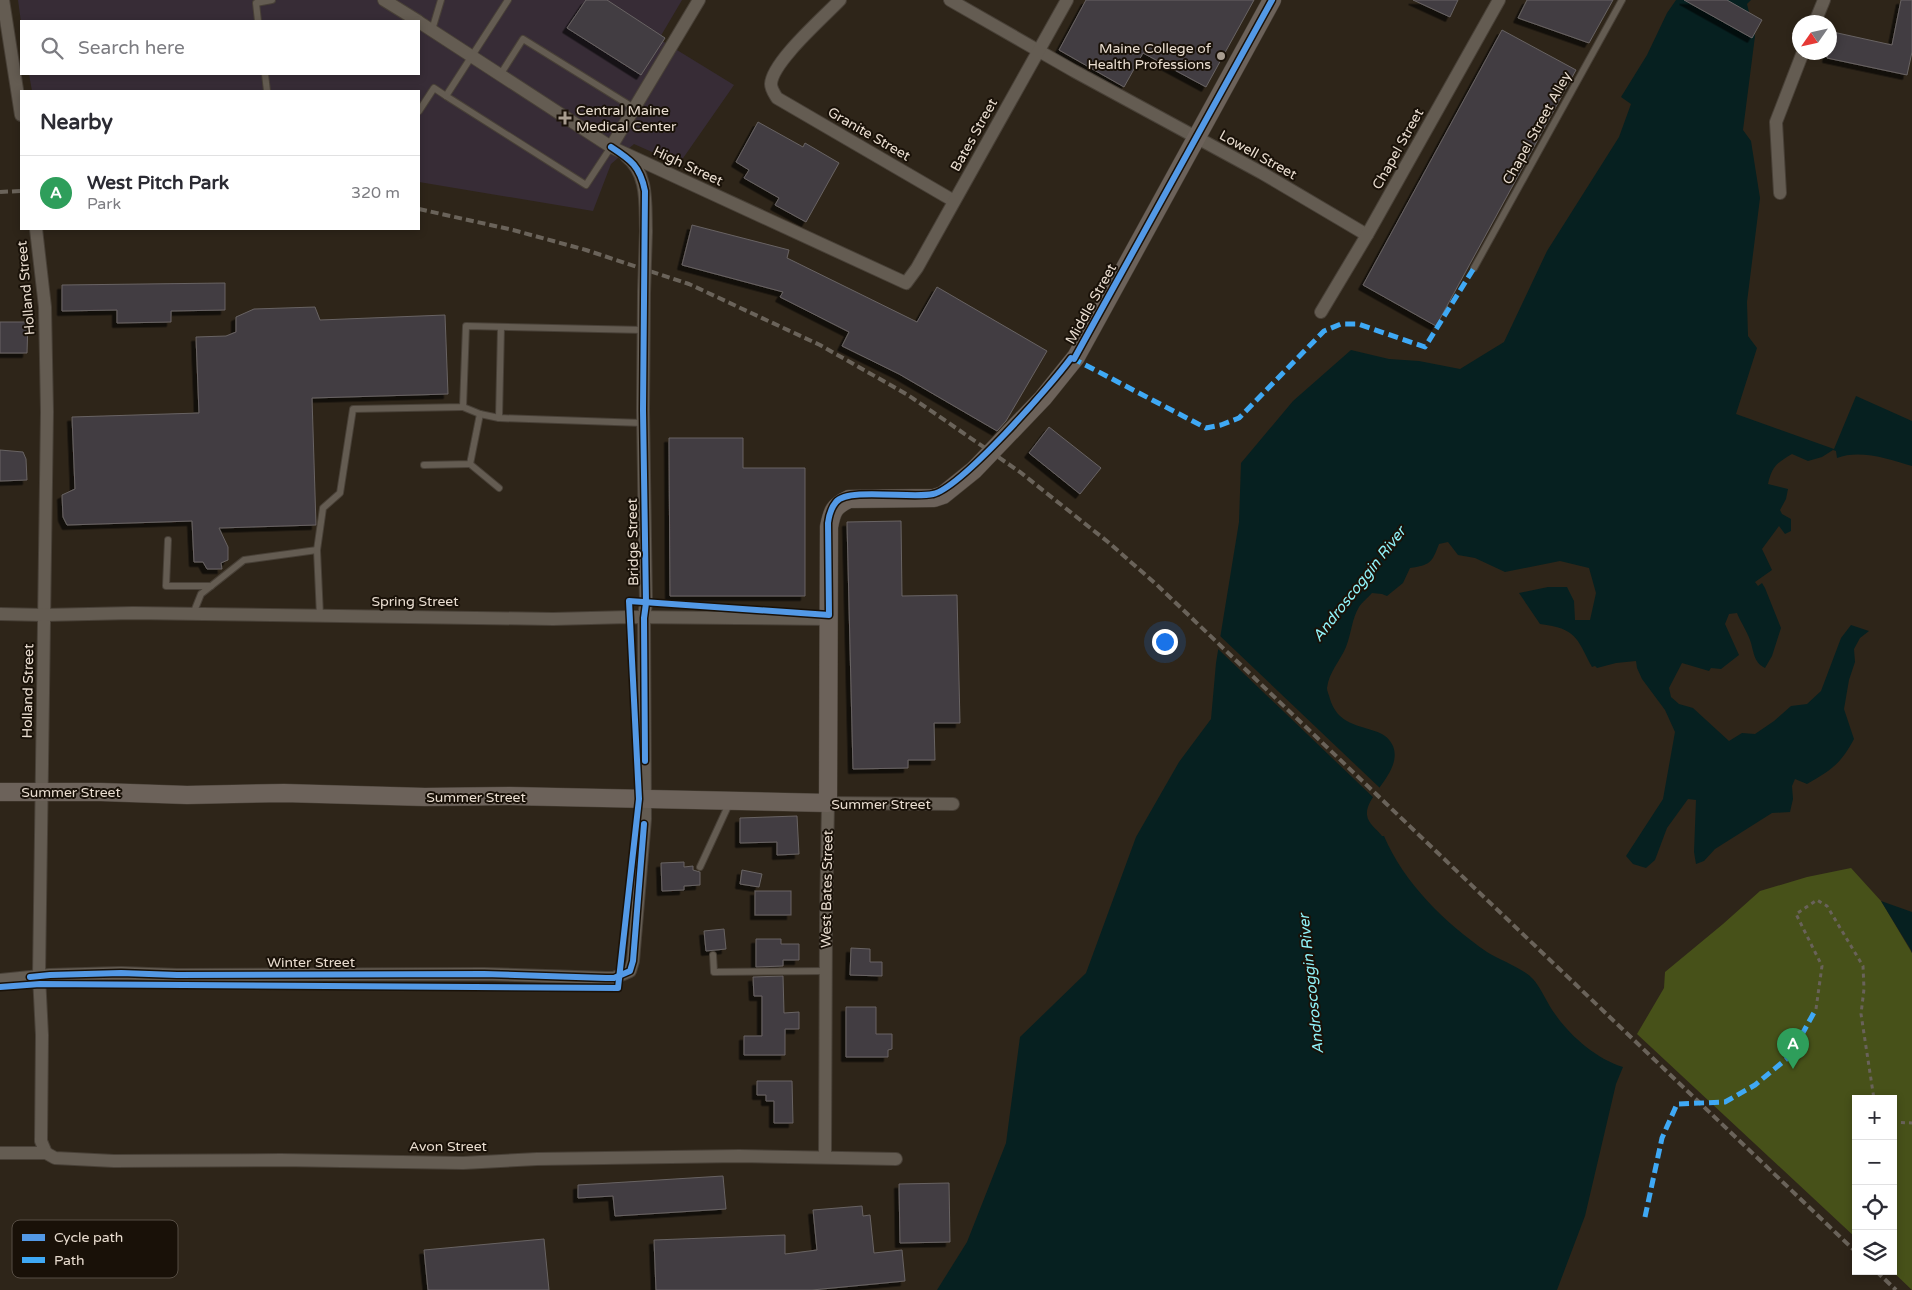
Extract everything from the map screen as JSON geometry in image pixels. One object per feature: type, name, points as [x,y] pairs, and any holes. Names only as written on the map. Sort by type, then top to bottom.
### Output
[{"type":"street","points":[[3,0],[20,109]]},
{"type":"street","name":"High Street","points":[[384,0],[397,4],[417,20]]},
{"type":"street","points":[[611,147],[699,0]]},
{"type":"street","name":"Granite Street","points":[[840,0],[790,52],[772,76],[772,89],[777,98],[954,202]]},
{"type":"street","name":"Lowell Street","points":[[950,0],[1367,235]]},
{"type":"street","name":"Bates Street","points":[[906,284],[917,268],[1067,0]]},
{"type":"street","name":"Middle Street","points":[[838,504],[855,498],[934,498],[943,495],[974,470],[1042,398],[1076,357],[1272,0]]},
{"type":"street","name":"Chapel Street","points":[[1321,312],[1367,235],[1499,0]]},
{"type":"street","points":[[1818,15],[1824,0]]},
{"type":"street","name":"High Street","points":[[420,22],[611,147],[906,284]]},
{"type":"street","points":[[1780,193],[1776,122],[1800,60]]},
{"type":"street","name":"Bridge Street","points":[[611,147],[628,158],[639,172],[645,191],[646,231],[644,293],[645,799],[633,961],[630,971],[622,974]]},
{"type":"street","name":"Holland Street","points":[[36,230],[46,332],[43,793],[39,976],[42,1035],[41,1141],[46,1154]]},
{"type":"street","name":"West Bates Street","points":[[825,1156],[829,527],[831,514],[838,504]]},
{"type":"street","name":"Spring Street","points":[[0,614],[493,616],[553,619],[829,619]]},
{"type":"street","name":"Summer Street","points":[[0,792],[101,792],[187,795],[284,793],[327,796],[510,796],[828,804],[952,804]]},
{"type":"street","name":"Winter Street","points":[[0,980],[39,976],[122,973],[177,975],[460,974],[578,979],[606,978],[622,974]]},
{"type":"street","name":"Avon Street","points":[[0,1153],[46,1154],[55,1158],[114,1161],[290,1160],[463,1163],[537,1159],[825,1156],[896,1158]]},
{"type":"lane","points":[[258,20],[256,3],[272,0]]},
{"type":"lane","points":[[432,30],[441,0]]},
{"type":"lane","points":[[446,96],[508,0]]},
{"type":"lane","name":"Chapel Street Alley","points":[[1474,268],[1622,0]]},
{"type":"lane","points":[[500,75],[523,38],[634,108]]},
{"type":"lane","points":[[265,75],[267,90]]},
{"type":"lane","points":[[420,109],[434,88],[586,186],[611,147]]},
{"type":"lane","points":[[462,407],[466,326],[644,330]]},
{"type":"lane","points":[[499,418],[501,326]]},
{"type":"lane","points":[[320,616],[316,550],[323,508],[340,493],[353,410],[462,407],[480,414],[499,418],[644,423]]},
{"type":"lane","points":[[470,464],[480,414]]},
{"type":"lane","points":[[424,464],[470,464],[499,488]]},
{"type":"lane","points":[[168,540],[166,586],[211,586]]},
{"type":"lane","points":[[193,614],[201,594],[244,560],[316,550]]},
{"type":"lane","points":[[700,867],[730,802]]},
{"type":"lane","points":[[713,955],[714,972],[826,971]]},
{"type":"path","points":[[1816,1010],[1822,966],[1796,914],[1817,900],[1827,906],[1863,966],[1864,989],[1861,1014],[1873,1095]]},
{"type":"path","points":[[1897,1122],[1912,1124]]},
{"type":"shaded area","name":"Central Maine Medical Center","points":[[18,0],[682,0],[659,39],[734,85],[679,164],[634,144],[611,164],[593,211],[420,182],[420,90],[32,90],[29,75],[420,75],[420,20],[21,20]]},
{"type":"green space","points":[[1851,868],[1881,901],[1912,953],[1912,1290],[1896,1275],[1897,1095],[1852,1095],[1852,1234],[1637,1034],[1664,988],[1665,972],[1760,891],[1807,877]]},
{"type":"water","name":"Androscoggin River","points":[[1676,0],[1751,0],[1747,4],[1755,36],[1743,130],[1751,141],[1760,198],[1747,302],[1748,336],[1757,348],[1736,414],[1834,449],[1856,396],[1912,421],[1912,466],[1865,455],[1855,454],[1837,458],[1836,451],[1833,450],[1822,457],[1808,461],[1792,454],[1779,463],[1773,469],[1768,484],[1788,489],[1786,499],[1780,510],[1782,514],[1791,519],[1791,531],[1785,534],[1779,526],[1762,549],[1772,570],[1755,582],[1758,586],[1762,583],[1765,588],[1781,628],[1772,656],[1765,668],[1761,666],[1756,659],[1749,637],[1737,613],[1729,614],[1725,624],[1739,655],[1721,669],[1711,668],[1709,671],[1682,663],[1669,688],[1671,697],[1679,704],[1693,708],[1729,741],[1742,733],[1755,734],[1791,706],[1807,704],[1821,691],[1841,638],[1851,625],[1869,631],[1860,638],[1854,649],[1855,662],[1849,680],[1844,709],[1854,739],[1839,761],[1822,775],[1807,784],[1795,779],[1792,786],[1793,799],[1790,812],[1772,813],[1715,849],[1704,861],[1696,864],[1694,852],[1696,800],[1688,799],[1667,828],[1655,860],[1646,868],[1633,864],[1626,856],[1663,799],[1675,732],[1665,710],[1642,679],[1636,661],[1616,663],[1597,668],[1595,666],[1592,667],[1574,636],[1561,629],[1540,624],[1519,593],[1548,587],[1567,587],[1574,601],[1575,620],[1590,620],[1596,593],[1589,568],[1560,561],[1505,572],[1475,558],[1458,555],[1448,542],[1439,544],[1429,562],[1422,566],[1410,568],[1403,583],[1387,596],[1372,593],[1360,605],[1346,647],[1332,672],[1327,688],[1335,711],[1352,724],[1380,733],[1388,738],[1393,746],[1395,756],[1393,765],[1372,799],[1367,815],[1371,824],[1384,836],[1392,853],[1414,886],[1441,915],[1471,941],[1529,975],[1561,1023],[1585,1046],[1604,1059],[1623,1067],[1616,1084],[1585,1216],[1557,1290],[937,1290],[967,1242],[1006,1143],[1020,1037],[1086,973],[1136,837],[1179,762],[1211,719],[1216,663],[1239,522],[1241,463],[1293,401],[1351,350],[1389,359],[1419,361],[1460,369],[1504,342],[1547,251],[1619,137],[1631,104],[1621,97],[1647,55],[1667,13]]},
{"type":"water","points":[[1881,901],[1912,912],[1912,953],[1911,950]]},
{"type":"pier","points":[[1218,634],[1382,790],[1375,799],[1216,647]]},
{"type":"building","points":[[586,0],[607,0],[665,38],[641,75],[567,28]]},
{"type":"building","points":[[1086,0],[1254,0],[1206,87],[1143,53],[1124,87],[1059,50]]},
{"type":"building","points":[[1413,0],[1458,0],[1450,17]]},
{"type":"building","points":[[1527,0],[1613,0],[1589,43],[1518,18]]},
{"type":"building","points":[[1684,0],[1727,0],[1762,20],[1752,38]]},
{"type":"building","points":[[1901,0],[1912,0],[1912,52],[1907,75],[1836,60],[1837,33],[1892,45]]},
{"type":"building","points":[[1502,30],[1576,70],[1436,326],[1363,285]]},
{"type":"building","points":[[758,122],[803,147],[805,143],[839,163],[806,222],[775,205],[779,198],[744,178],[749,170],[736,162]]},
{"type":"building","points":[[692,225],[789,250],[787,258],[917,322],[937,287],[1047,351],[1006,421],[997,431],[899,374],[842,346],[849,332],[780,297],[783,292],[682,265]]},
{"type":"building","points":[[225,283],[225,310],[171,311],[171,322],[117,323],[117,310],[62,311],[62,285]]},
{"type":"building","points":[[315,307],[320,320],[445,315],[448,394],[312,398],[316,525],[219,528],[228,547],[228,560],[221,563],[222,569],[207,569],[203,562],[194,562],[192,521],[67,525],[63,517],[62,495],[75,489],[72,417],[199,413],[196,337],[226,336],[236,332],[236,317],[254,309]]},
{"type":"building","points":[[0,322],[28,322],[27,353],[0,353]]},
{"type":"building","points":[[1049,427],[1101,468],[1080,494],[1029,453]]},
{"type":"building","points":[[669,438],[743,438],[743,468],[805,468],[805,596],[670,596]]},
{"type":"building","points":[[0,450],[23,452],[26,459],[27,480],[0,481]]},
{"type":"building","points":[[901,521],[902,596],[957,595],[960,723],[934,723],[935,760],[908,760],[908,768],[853,769],[847,522]]},
{"type":"building","points":[[797,816],[799,854],[777,855],[777,842],[740,843],[740,818]]},
{"type":"building","points":[[684,862],[684,867],[693,866],[693,870],[700,872],[700,885],[684,886],[684,890],[662,891],[661,863]]},
{"type":"building","points":[[742,870],[762,874],[759,887],[740,884]]},
{"type":"building","points":[[755,891],[791,891],[791,915],[755,915]]},
{"type":"building","points":[[724,929],[726,949],[706,951],[704,931]]},
{"type":"building","points":[[756,939],[781,939],[781,944],[799,944],[799,960],[783,960],[783,966],[756,967]]},
{"type":"building","points":[[851,948],[870,949],[870,962],[882,962],[882,976],[850,975]]},
{"type":"building","points":[[783,976],[784,1013],[799,1012],[799,1029],[785,1029],[785,1055],[744,1055],[744,1036],[762,1036],[762,996],[754,996],[753,977]]},
{"type":"building","points":[[846,1007],[876,1007],[876,1034],[892,1034],[892,1049],[888,1050],[888,1057],[846,1057]]},
{"type":"building","points":[[757,1081],[792,1081],[793,1123],[774,1123],[774,1101],[766,1101],[766,1095],[757,1095]]},
{"type":"building","points":[[723,1176],[726,1209],[615,1216],[613,1196],[578,1198],[578,1185]]},
{"type":"building","points":[[949,1183],[950,1242],[900,1243],[899,1184]]},
{"type":"building","points":[[862,1206],[863,1216],[870,1215],[874,1253],[902,1250],[905,1281],[812,1290],[656,1290],[654,1240],[785,1235],[785,1254],[817,1250],[813,1210]]},
{"type":"building","points":[[544,1239],[549,1290],[428,1290],[424,1250]]},
{"type":"railway","points":[[0,192],[20,191]]},
{"type":"railway","points":[[420,209],[513,230],[586,250],[689,284],[820,345],[908,395],[1020,472],[1108,542],[1157,585],[1852,1248]]},
{"type":"railway","points":[[1880,1275],[1896,1290]]},
{"type":"marked path","points":[[1072,358],[1206,428],[1221,425],[1239,418],[1324,331],[1341,324],[1358,324],[1425,347],[1474,268]]},
{"type":"marked path","points":[[1645,1217],[1662,1138],[1677,1104],[1725,1102],[1755,1085],[1790,1056],[1816,1009]]},
{"type":"cycle path","points":[[0,987],[40,984],[618,988],[639,799],[629,601],[829,615],[828,523],[834,504],[843,498],[853,495],[924,495],[933,494],[946,488],[964,474],[1005,434],[1071,358],[1074,359],[1272,0]]},
{"type":"cycle path","points":[[611,147],[634,164],[643,182],[645,191],[643,410],[646,603],[644,618],[645,761]]},
{"type":"cycle path","points":[[30,977],[121,973],[177,975],[484,974],[614,978],[630,971],[633,961],[644,824]]},
{"type":"place","name":"Maine College of Health Professions","points":[[1221,56]]},
{"type":"place","name":"Central Maine Medical Center","points":[[565,118]]},
{"type":"place","name":"West Pitch Park","points":[[1793,1069]]}]
